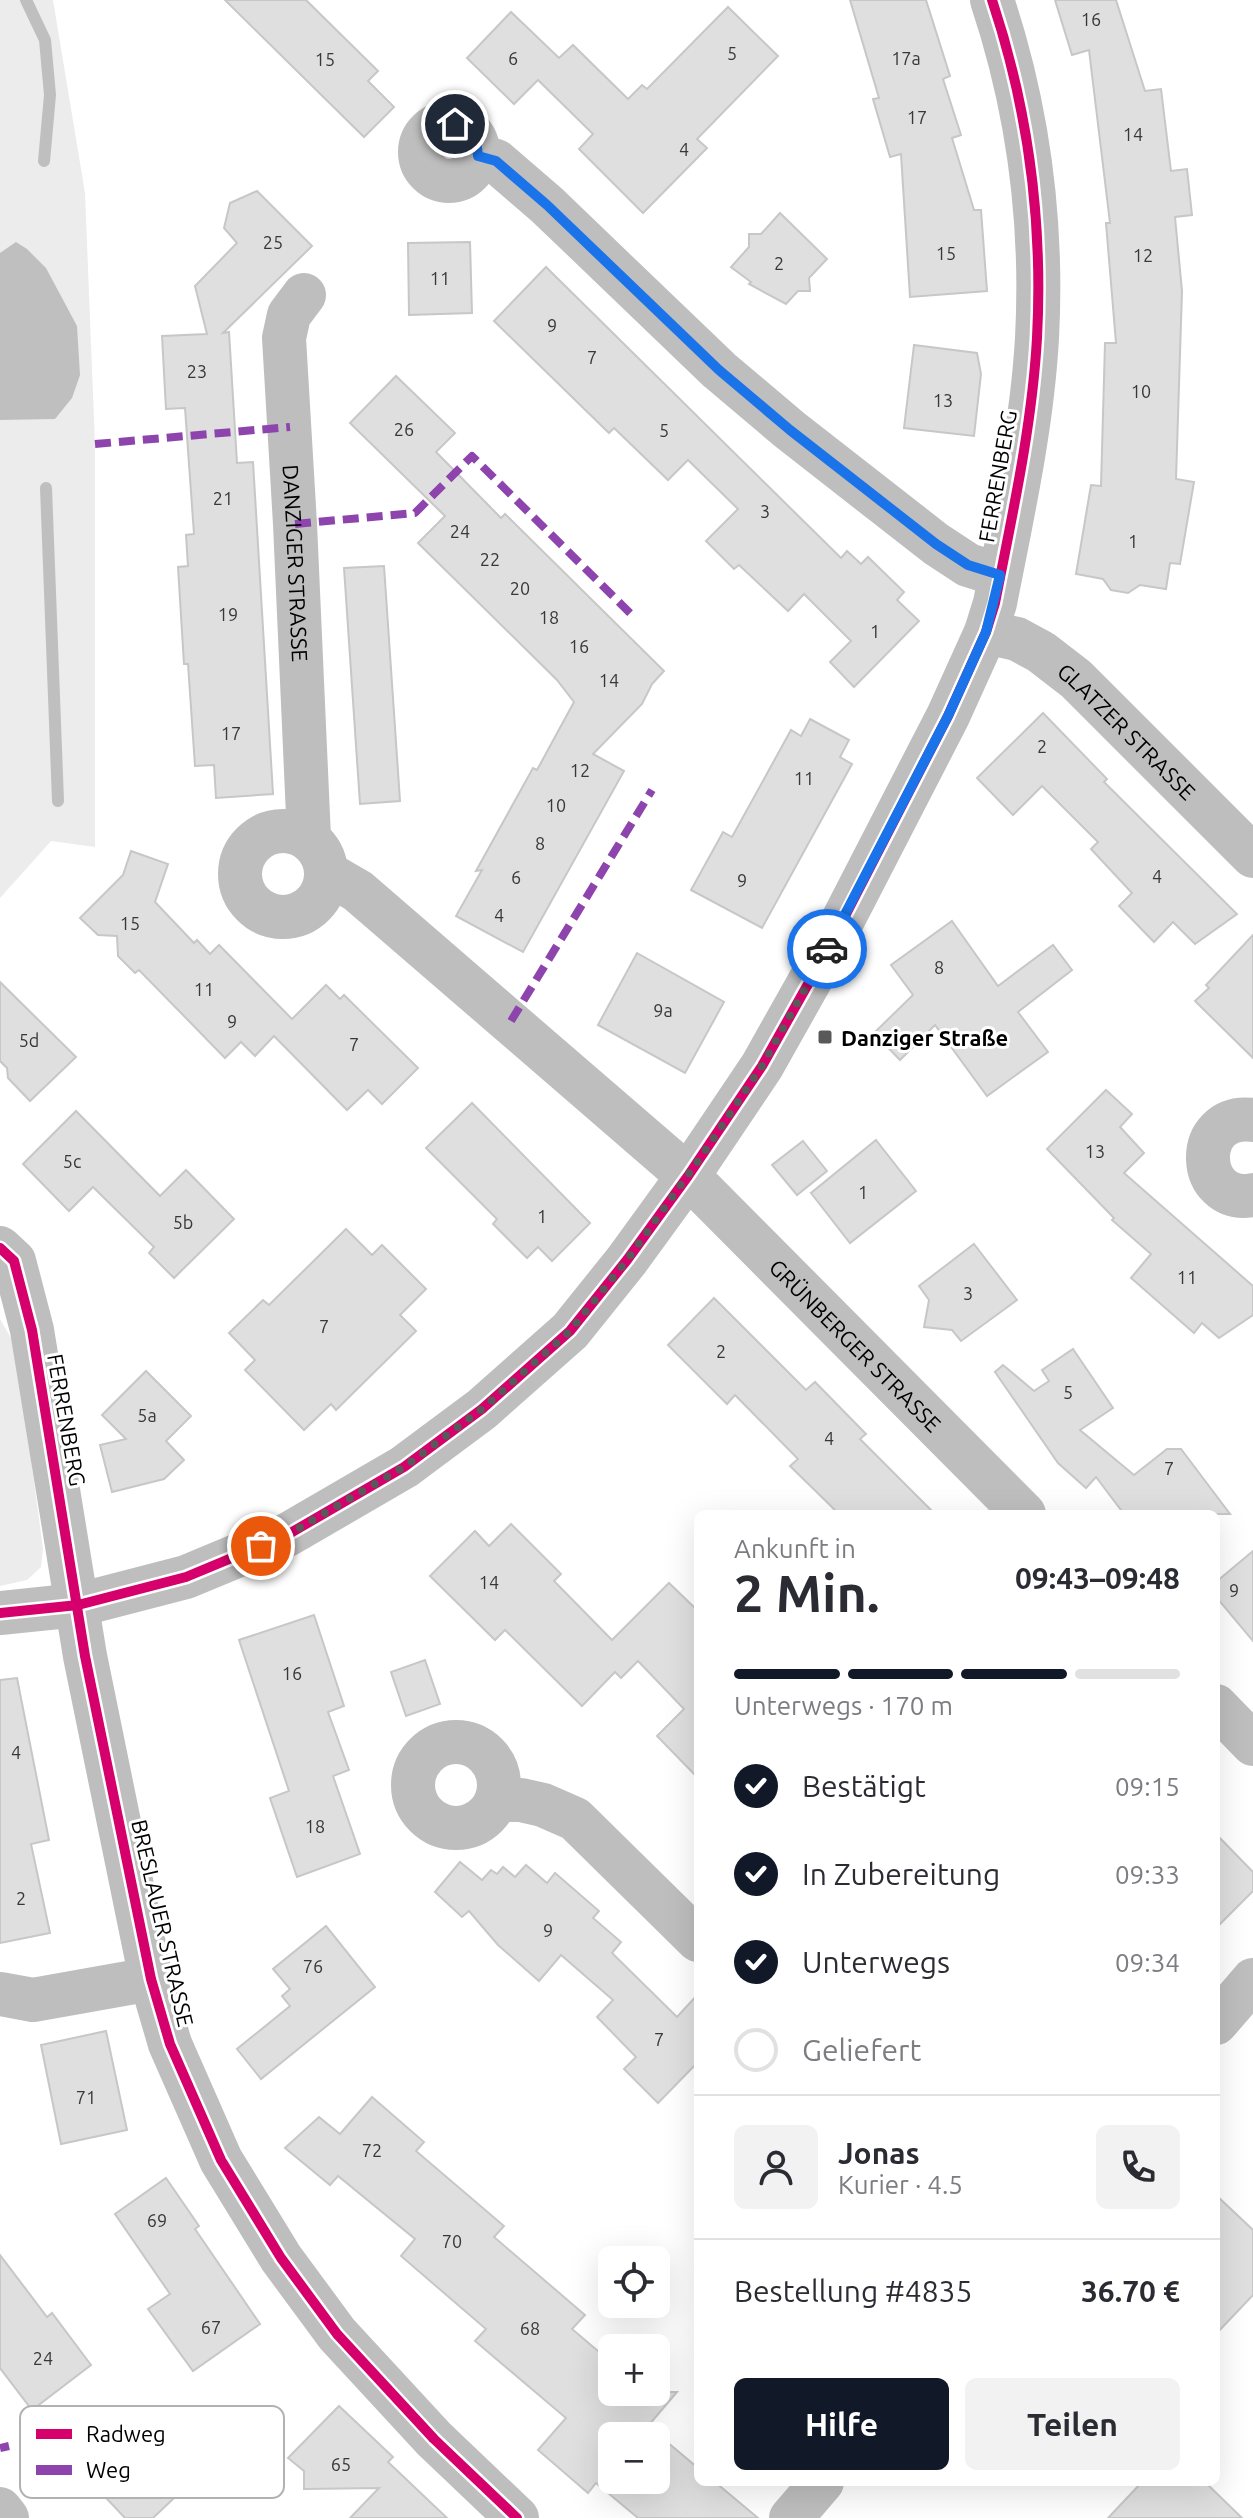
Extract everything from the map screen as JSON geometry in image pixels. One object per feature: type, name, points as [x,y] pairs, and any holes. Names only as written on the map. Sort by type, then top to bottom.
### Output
[{"type":"street","name":"FERRENBERG","points":[[0,1613],[78,1605],[186,1577],[287,1535],[404,1467],[482,1409],[570,1331],[688,1176],[762,1066],[830,945],[948,716],[986,632],[1000,575],[1031,404],[1037,336],[1036,222],[1020,98],[992,0]]},
{"type":"street","points":[[478,156],[496,161],[547,205],[719,370],[790,430],[936,544],[968,565],[1000,575]]},
{"type":"street","name":"DANZIGER STRASSE","points":[[304,295],[289,315],[284,338],[318,856],[688,1176]]},
{"type":"street","name":"GLATZER STRASSE","points":[[986,632],[1017,639],[1041,652],[1076,679],[1253,856]]},
{"type":"street","points":[[1253,1120],[1226,1124],[1210,1142],[1207,1155],[1208,1168],[1222,1189],[1234,1195],[1253,1195]]},
{"type":"street","name":"GRÜNBERGER STRASSE","points":[[688,1176],[1020,1510]]},
{"type":"street","name":"FERRENBERG","points":[[0,1248],[14,1261],[32,1330],[78,1605]]},
{"type":"street","name":"BRESLAUER STRASSE","points":[[78,1605],[85,1656],[151,1979],[170,2044],[221,2160],[281,2258],[337,2334],[434,2439],[517,2518]]},
{"type":"street","points":[[1220,1710],[1253,1744]]},
{"type":"street","points":[[497,1800],[521,1800],[543,1805],[575,1819],[694,1936]]},
{"type":"street","points":[[0,1994],[33,2000],[151,1979]]},
{"type":"street","points":[[1220,2018],[1253,1980]]},
{"type":"street","points":[[791,2518],[819,2486]]},
{"type":"street","points":[[0,2509],[7,2518]]},
{"type":"shaded area","points":[[0,0],[53,0],[85,193],[95,444],[95,847],[51,841],[0,898]]},
{"type":"shaded area","points":[[16,242],[46,268],[77,326],[80,375],[72,398],[55,419],[0,420],[0,253]]},
{"type":"shaded area","points":[[0,1319],[16,1347],[43,1549],[41,1567],[27,1580],[0,1586]]},
{"type":"building","points":[[225,0],[306,0],[378,71],[368,81],[394,107],[364,137]]},
{"type":"building","points":[[850,0],[926,0],[950,76],[943,79],[961,135],[952,138],[974,210],[981,210],[987,291],[910,297],[901,154],[890,157],[873,99],[879,98]]},
{"type":"building","points":[[1055,0],[1116,0],[1145,91],[1161,89],[1171,171],[1187,169],[1192,215],[1175,217],[1182,291],[1176,479],[1194,482],[1180,564],[1170,563],[1166,589],[1140,585],[1128,593],[1111,590],[1103,579],[1076,574],[1091,485],[1101,486],[1105,343],[1116,343],[1106,223],[1110,223],[1089,50],[1072,55]]},
{"type":"building","points":[[728,7],[778,56],[697,139],[707,148],[643,213],[579,149],[593,134],[538,80],[514,104],[467,58],[511,12],[559,58],[573,45],[628,99],[642,85],[647,89]]},
{"type":"building","points":[[257,191],[312,246],[223,333],[229,332],[237,463],[253,462],[273,794],[216,798],[214,765],[195,766],[178,567],[188,566],[186,535],[194,534],[185,408],[166,409],[162,336],[207,334],[195,286],[237,243],[224,228],[230,203]]},
{"type":"building","points":[[780,213],[827,259],[809,278],[810,291],[798,291],[786,304],[749,284],[751,282],[731,267],[749,247],[749,234],[761,234]]},
{"type":"building","points":[[470,242],[472,313],[409,315],[408,243]]},
{"type":"building","points":[[546,267],[841,558],[847,551],[861,564],[868,557],[904,592],[897,600],[919,621],[854,687],[830,662],[851,641],[804,594],[788,611],[739,565],[734,569],[706,541],[738,509],[688,460],[668,480],[614,428],[609,433],[494,321]]},
{"type":"building","points":[[914,345],[977,353],[981,374],[974,436],[904,428]]},
{"type":"building","points":[[396,376],[455,433],[436,452],[501,518],[505,514],[664,671],[652,684],[642,704],[593,754],[624,771],[523,952],[456,916],[482,870],[476,871],[574,702],[557,680],[418,543],[445,516],[350,423]]},
{"type":"building","points":[[384,566],[400,801],[360,804],[344,568]]},
{"type":"building","points":[[1043,713],[1107,779],[1104,782],[1237,914],[1195,944],[1173,922],[1154,942],[1119,906],[1132,893],[1091,849],[1098,842],[1042,786],[1013,815],[977,778]]},
{"type":"building","points":[[810,719],[849,740],[840,757],[852,764],[762,928],[691,890],[723,832],[732,837],[791,730],[801,736]]},
{"type":"building","points":[[131,851],[168,864],[155,902],[194,943],[197,940],[210,954],[219,945],[292,1019],[326,985],[340,999],[344,995],[418,1068],[382,1104],[368,1090],[347,1110],[274,1036],[255,1056],[241,1042],[225,1058],[139,970],[135,973],[118,956],[117,936],[98,935],[80,918],[123,875]]},
{"type":"building","points":[[952,921],[998,986],[1053,945],[1072,970],[1018,1012],[1048,1052],[987,1096],[935,1025],[900,1060],[874,1033],[913,995],[891,965]]},
{"type":"building","points":[[1253,935],[1253,1058],[1195,1001]]},
{"type":"building","points":[[637,953],[724,1002],[685,1073],[598,1025]]},
{"type":"building","points":[[0,982],[76,1057],[30,1101],[8,1078],[7,1068],[0,1061]]},
{"type":"building","points":[[1106,1090],[1132,1114],[1120,1127],[1144,1153],[1124,1173],[1253,1286],[1253,1315],[1219,1338],[1202,1323],[1194,1333],[1131,1278],[1151,1254],[1112,1220],[1114,1218],[1047,1149]]},
{"type":"building","points":[[472,1103],[590,1223],[552,1261],[538,1247],[527,1258],[493,1224],[497,1219],[426,1148]]},
{"type":"building","points":[[76,1111],[160,1196],[186,1170],[234,1219],[174,1278],[149,1253],[154,1247],[93,1187],[69,1211],[23,1164]]},
{"type":"building","points":[[876,1140],[916,1191],[850,1243],[811,1193]]},
{"type":"building","points":[[803,1141],[827,1171],[797,1195],[772,1165]]},
{"type":"building","points":[[346,1229],[372,1255],[382,1245],[426,1289],[400,1315],[416,1331],[336,1410],[331,1404],[304,1430],[245,1370],[255,1360],[229,1333],[263,1300],[269,1305]]},
{"type":"building","points":[[974,1244],[1017,1300],[961,1341],[952,1330],[924,1327],[929,1300],[919,1286]]},
{"type":"building","points":[[714,1298],[806,1390],[815,1382],[866,1434],[860,1439],[931,1510],[835,1510],[790,1466],[798,1459],[735,1395],[727,1404],[668,1345]]},
{"type":"building","points":[[1073,1349],[1113,1408],[1080,1430],[1134,1475],[1167,1449],[1181,1449],[1230,1514],[1220,1514],[1220,1510],[1121,1510],[1096,1477],[1086,1488],[1058,1463],[995,1372],[1003,1365],[1034,1391],[1049,1381],[1042,1370]]},
{"type":"building","points":[[146,1371],[191,1416],[166,1441],[184,1460],[164,1479],[112,1492],[100,1445],[126,1439],[102,1415]]},
{"type":"building","points":[[511,1524],[561,1574],[554,1581],[612,1640],[669,1583],[694,1607],[694,1774],[657,1736],[684,1709],[638,1661],[621,1678],[615,1672],[582,1706],[505,1630],[495,1640],[430,1576],[475,1531],[489,1546]]},
{"type":"building","points":[[1253,1551],[1253,1641],[1220,1602],[1220,1579]]},
{"type":"building","points":[[314,1615],[344,1706],[328,1712],[349,1770],[333,1776],[360,1854],[297,1877],[270,1798],[289,1791],[239,1640]]},
{"type":"building","points":[[425,1660],[440,1704],[406,1716],[391,1672]]},
{"type":"building","points":[[17,1678],[49,1840],[31,1844],[50,1933],[0,1943],[0,1680]]},
{"type":"building","points":[[1220,1838],[1253,1872],[1253,1891],[1220,1924]]},
{"type":"building","points":[[460,1862],[482,1880],[491,1870],[497,1874],[503,1867],[515,1877],[526,1865],[547,1883],[555,1873],[599,1911],[593,1918],[621,1942],[612,1953],[677,2017],[694,1998],[694,2066],[658,2103],[624,2069],[636,2057],[597,2017],[613,2000],[561,1955],[539,1981],[498,1945],[469,1911],[462,1917],[435,1892]]},
{"type":"building","points":[[326,1926],[375,1987],[261,2079],[237,2049],[290,2006],[282,1996],[290,1989],[273,1969]]},
{"type":"building","points":[[106,2031],[127,2130],[61,2144],[41,2045]]},
{"type":"building","points":[[372,2097],[424,2142],[416,2151],[504,2226],[494,2237],[585,2315],[572,2329],[598,2351],[598,2406],[665,2406],[651,2422],[598,2422],[598,2485],[596,2483],[588,2493],[538,2450],[566,2418],[475,2341],[486,2329],[401,2256],[415,2239],[338,2176],[330,2185],[285,2148],[319,2117],[340,2134]]},
{"type":"building","points":[[166,2178],[199,2226],[195,2229],[260,2324],[193,2371],[148,2309],[170,2294],[115,2214]]},
{"type":"building","points":[[1220,2199],[1253,2230],[1253,2295],[1220,2330]]},
{"type":"building","points":[[0,2255],[47,2317],[52,2313],[91,2365],[37,2406],[29,2406],[0,2368]]},
{"type":"building","points":[[339,2406],[393,2457],[388,2462],[447,2518],[350,2518],[379,2488],[304,2489],[304,2471],[288,2458]]},
{"type":"building","points":[[670,2444],[694,2465],[694,2486],[720,2486],[758,2518],[638,2518],[609,2494],[670,2494]]},
{"type":"building","points":[[1138,2486],[1209,2486],[1242,2518],[1108,2518]]},
{"type":"building","points":[[106,2498],[174,2498],[153,2518],[125,2518]]},
{"type":"waterway","points":[[26,0],[45,40],[50,95],[44,161]]},
{"type":"waterway","points":[[46,488],[58,801]]},
{"type":"marked path","points":[[95,444],[290,427]]},
{"type":"marked path","points":[[295,524],[415,513],[472,456],[635,618]]},
{"type":"marked path","points":[[511,1021],[652,790]]},
{"type":"marked path","points":[[0,2448],[9,2446]]},
{"type":"cycle path","points":[[0,1613],[78,1605],[186,1577],[287,1535],[404,1467],[482,1409],[570,1331],[688,1176],[762,1066],[830,945],[948,716],[986,632],[995,603],[1031,405],[1037,338],[1038,252],[1024,124],[992,0]]},
{"type":"cycle path","points":[[0,1248],[14,1261],[32,1330],[85,1656],[151,1979],[170,2044],[221,2160],[281,2258],[337,2334],[434,2439],[517,2518]]},
{"type":"way so far","points":[[261,1546],[287,1535],[404,1467],[482,1409],[570,1331],[627,1260],[703,1154],[762,1066],[827,949]]},
{"type":"place","name":"Danziger Straße","points":[[825,1037]]},
{"type":"route","points":[[455,124],[470,132],[478,148],[478,156],[496,161],[547,205],[719,370],[790,430],[936,544],[968,565],[1000,575],[986,632],[948,716],[827,949]]}]
